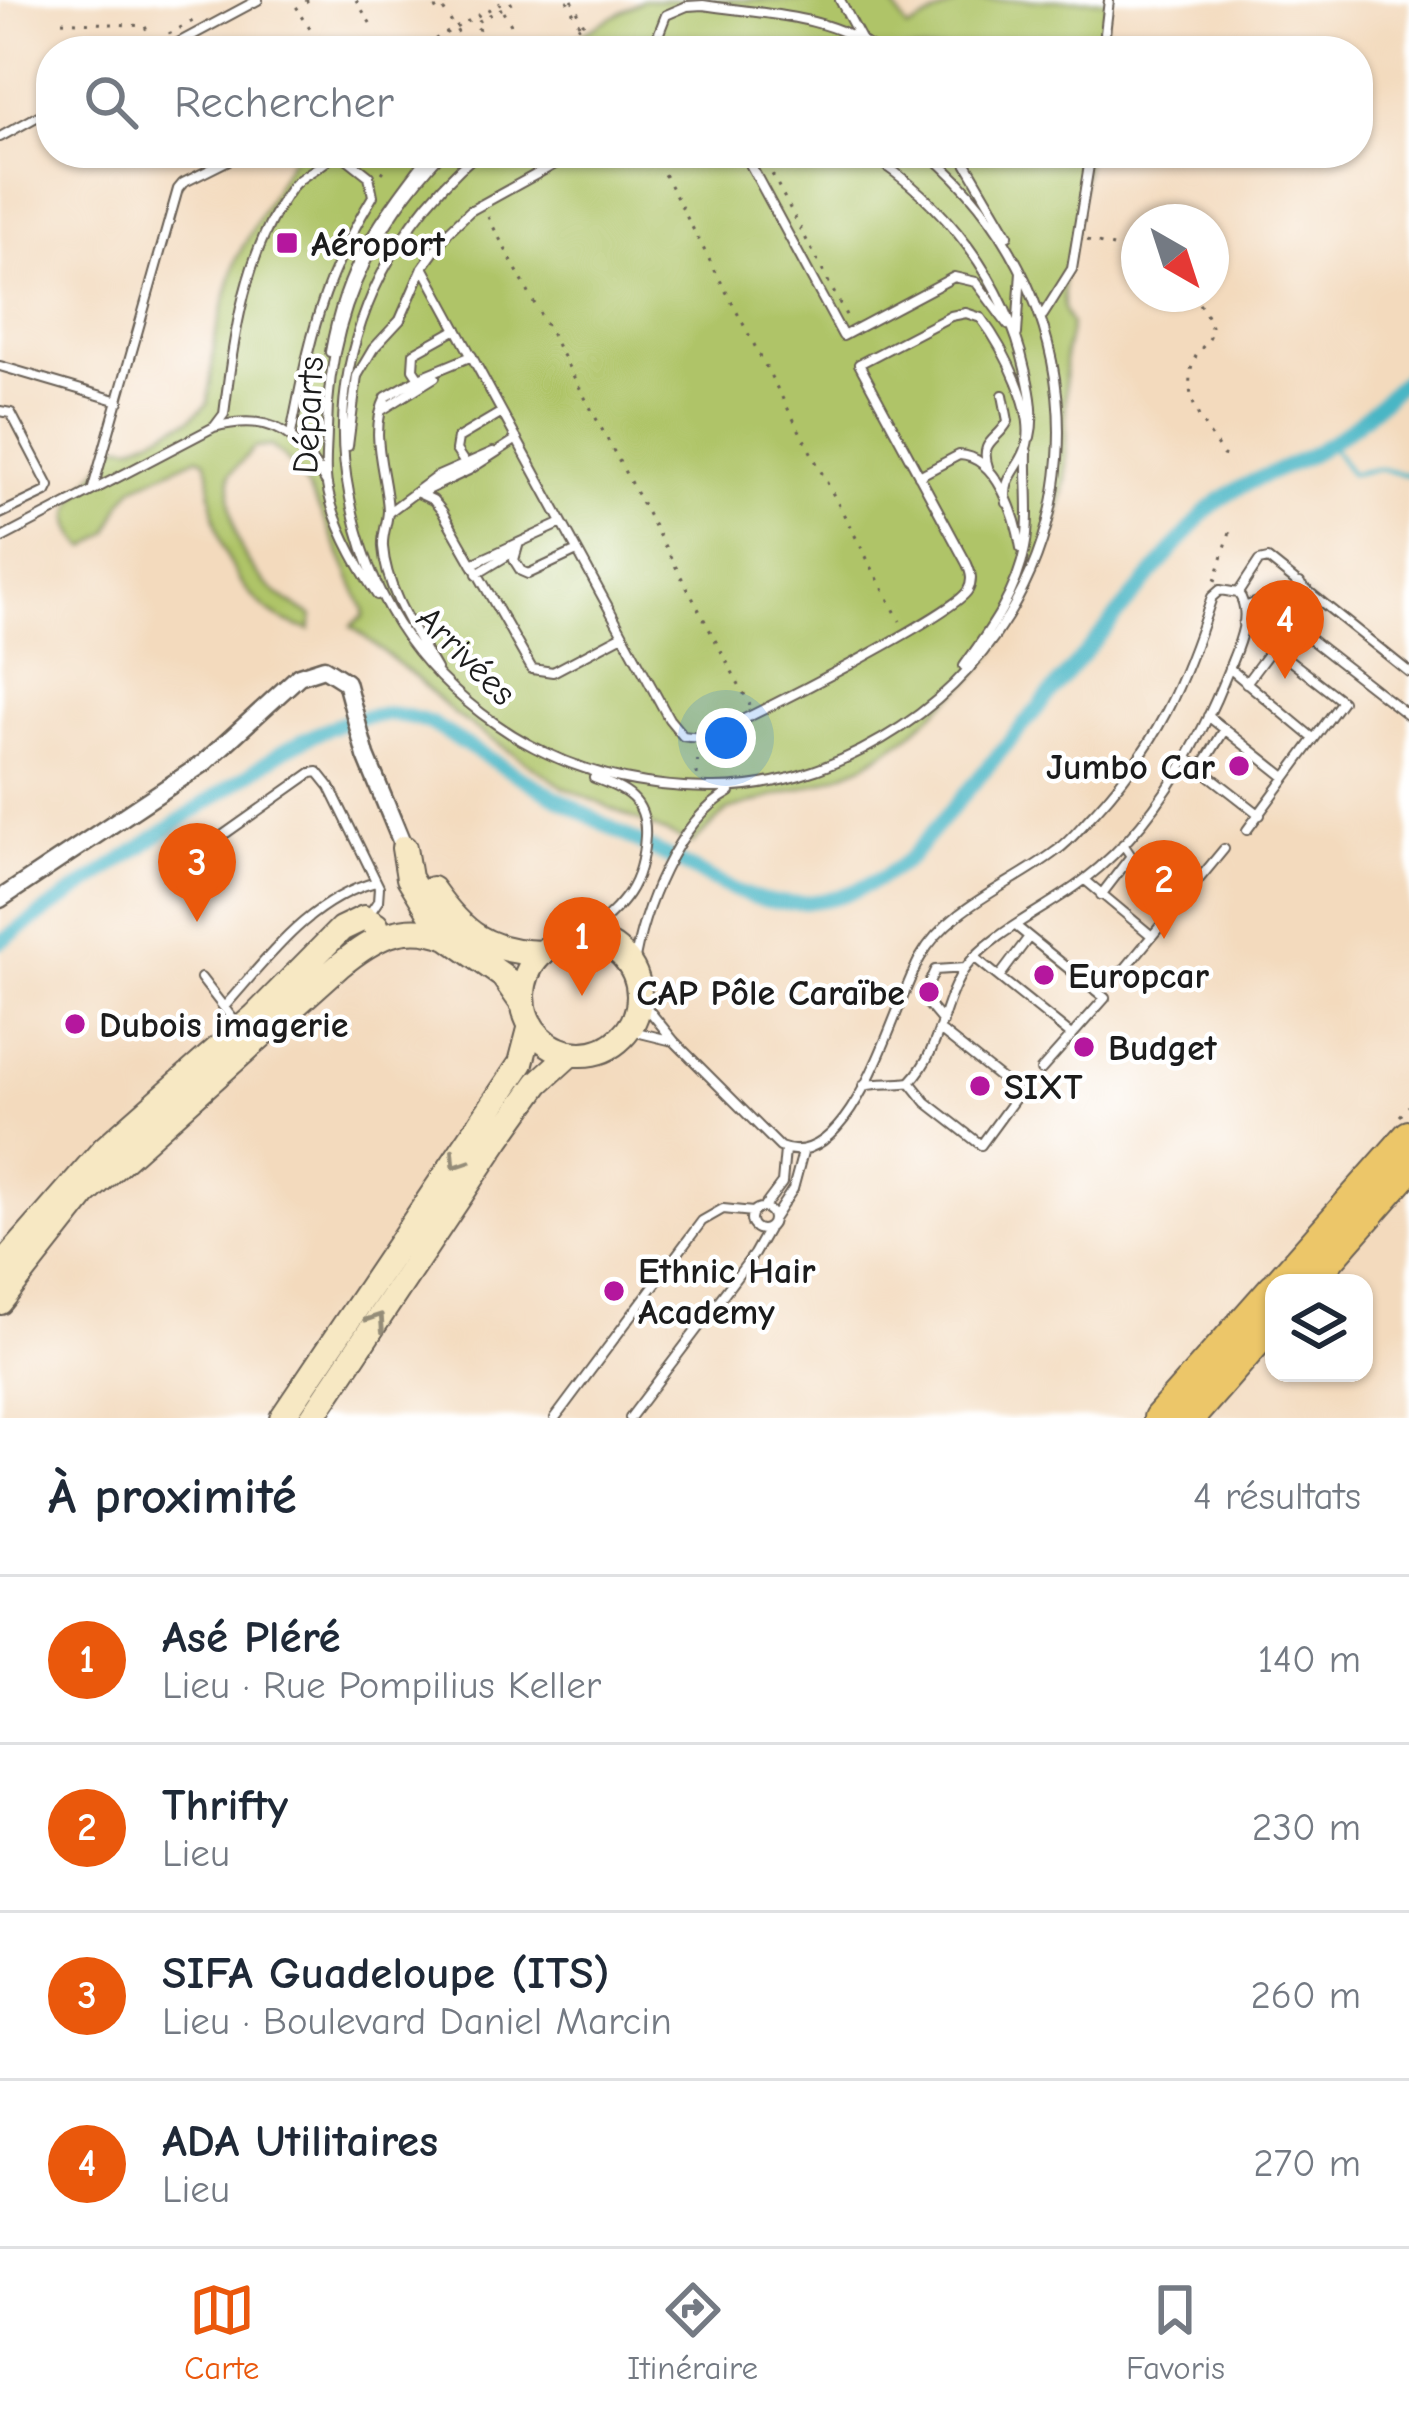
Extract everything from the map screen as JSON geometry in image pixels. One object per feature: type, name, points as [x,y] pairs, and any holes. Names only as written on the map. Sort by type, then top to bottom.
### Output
[{"type":"highway","points":[[1287,1274],[1409,1136]]},
{"type":"highway","points":[[1316,1274],[1409,1168]]},
{"type":"highway","points":[[1159,1418],[1265,1298]]},
{"type":"highway","points":[[1189,1418],[1265,1331]]},
{"type":"street","points":[[0,899],[204,763],[307,671],[324,668],[341,676],[353,702],[362,741],[404,848],[409,878],[448,937]]},
{"type":"street","points":[[404,848],[445,907],[481,940],[501,950],[543,953]]},
{"type":"street","points":[[0,1302],[52,1232],[109,1170],[339,966],[366,925]]},
{"type":"street","points":[[0,1268],[105,1148],[240,1029],[341,929],[366,925],[420,929],[448,937],[503,976],[527,1015],[548,1043],[571,1053],[603,1050],[628,1030],[639,998],[633,970],[617,951],[584,938],[562,942],[543,953],[529,971],[527,1015],[521,1063],[283,1418]]},
{"type":"street","points":[[312,1418],[498,1139],[538,1083],[571,1053]]},
{"type":"lane","points":[[191,36],[258,0]]},
{"type":"lane","points":[[656,36],[667,0]]},
{"type":"lane","points":[[840,0],[860,36]]},
{"type":"lane","points":[[1104,36],[1108,0]]},
{"type":"lane","points":[[661,20],[674,9],[703,5],[817,24],[851,36]]},
{"type":"lane","points":[[0,136],[36,117]]},
{"type":"lane","points":[[93,488],[178,190],[212,168]]},
{"type":"lane","points":[[214,427],[224,414],[239,310],[257,251],[292,188],[323,168]]},
{"type":"lane","points":[[291,434],[322,294],[341,248],[373,196],[369,176],[358,168]]},
{"type":"lane","points":[[327,484],[323,421],[338,306],[361,252],[419,168]]},
{"type":"lane","name":"Départs","points":[[394,622],[340,526],[327,484],[332,364],[351,294],[382,229],[428,168]]},
{"type":"lane","name":"Arrivées","points":[[462,168],[412,222],[375,285],[346,391],[346,472],[359,538],[394,622],[441,679],[495,724],[555,758],[617,778],[734,790],[813,771],[854,754],[893,733],[946,692],[999,630],[1020,594],[1049,518],[1057,478],[1059,396],[1042,316],[1022,267],[992,219],[946,168]]},
{"type":"lane","points":[[346,472],[357,376],[373,349],[400,320],[423,267],[456,222],[547,168]]},
{"type":"lane","points":[[752,168],[843,336],[962,277],[982,287],[1013,331]]},
{"type":"lane","points":[[888,168],[914,187],[961,237],[1018,341]]},
{"type":"lane","points":[[946,692],[1008,598],[1023,555],[1032,412],[1018,341],[1022,267],[970,168]]},
{"type":"lane","points":[[1042,316],[1072,268],[1089,168]]},
{"type":"lane","points":[[423,267],[675,730],[683,736],[698,738],[754,712],[907,633],[962,598],[971,576],[859,364],[951,316],[973,314],[991,331],[1023,400],[1027,449],[1005,484],[1007,503]]},
{"type":"lane","points":[[419,378],[413,369],[414,353],[457,329]]},
{"type":"lane","points":[[380,411],[472,356]]},
{"type":"lane","points":[[0,366],[119,400]]},
{"type":"lane","points":[[441,372],[419,378],[386,398],[380,411],[379,445],[389,512],[383,552],[394,588],[441,679]]},
{"type":"lane","points":[[1003,395],[1008,421],[987,442],[984,455],[1016,523],[1023,555]]},
{"type":"lane","points":[[0,411],[11,413],[49,486],[46,492],[0,514]]},
{"type":"lane","points":[[464,462],[456,450],[458,438],[502,412]]},
{"type":"lane","points":[[0,539],[214,427],[234,422],[275,426],[291,434],[327,484]]},
{"type":"lane","points":[[418,494],[436,477],[517,440]]},
{"type":"lane","points":[[389,512],[493,452]]},
{"type":"lane","points":[[919,476],[958,455],[969,455],[988,469]]},
{"type":"lane","points":[[418,494],[433,500],[442,511],[525,664],[532,669],[553,672],[623,635]]},
{"type":"lane","points":[[475,569],[507,560],[518,546],[562,523]]},
{"type":"lane","points":[[518,546],[514,560],[520,572],[528,574],[577,551]]},
{"type":"lane","points":[[1238,592],[1264,557],[1409,672]]},
{"type":"lane","points":[[1276,613],[1300,583]]},
{"type":"lane","points":[[639,998],[769,1139],[785,1150],[802,1152],[822,1144],[889,1039],[917,965],[955,917],[1060,849],[1127,776],[1185,678],[1212,596],[1220,590],[1238,592]]},
{"type":"lane","points":[[863,1086],[910,1082],[933,1050],[965,968],[974,957],[1085,880],[1155,808],[1187,758],[1229,668],[1244,624],[1238,592]]},
{"type":"lane","points":[[1244,607],[1263,603],[1409,716]]},
{"type":"lane","points":[[1244,624],[1342,701],[1247,830]]},
{"type":"lane","points":[[1246,683],[1273,647]]},
{"type":"lane","points":[[1229,668],[1313,738]]},
{"type":"lane","points":[[1208,716],[1286,777]]},
{"type":"lane","points":[[1201,768],[1226,729]]},
{"type":"lane","points":[[555,758],[634,796],[646,824],[644,856],[633,890],[584,938]]},
{"type":"lane","points":[[1187,758],[1260,814]]},
{"type":"lane","points":[[212,843],[318,772],[330,787],[376,882],[378,901],[366,925]]},
{"type":"lane","points":[[633,970],[642,924],[682,840],[699,813],[734,790]]},
{"type":"lane","points":[[1123,844],[1186,898]]},
{"type":"lane","points":[[1123,971],[1224,849]]},
{"type":"lane","points":[[1101,895],[1132,856]]},
{"type":"lane","points":[[1085,880],[1152,937]]},
{"type":"lane","points":[[224,1007],[317,909],[376,882]]},
{"type":"lane","points":[[1017,927],[1106,998],[1041,1070]]},
{"type":"lane","points":[[999,977],[1029,937]]},
{"type":"lane","points":[[974,957],[1071,1035]]},
{"type":"lane","points":[[917,965],[935,970],[965,968]]},
{"type":"lane","points":[[931,982],[935,970]]},
{"type":"lane","points":[[201,978],[240,1029]]},
{"type":"lane","points":[[910,1082],[926,1102],[981,1145],[1019,1093],[942,1027],[927,1004]]},
{"type":"lane","points":[[628,1030],[674,1041]]},
{"type":"lane","points":[[555,1418],[702,1221],[723,1209],[753,1212],[764,1208],[782,1183],[785,1150]]},
{"type":"lane","points":[[630,1418],[754,1254],[793,1190],[802,1152]]},
{"type":"lane","points":[[764,1208],[774,1218]]},
{"type":"lane","points":[[753,1212],[754,1228],[768,1229]]},
{"type":"path","points":[[308,0],[296,9],[313,33]]},
{"type":"path","points":[[356,0],[372,26]]},
{"type":"path","points":[[428,0],[434,10],[453,0]]},
{"type":"path","points":[[437,0],[460,36]]},
{"type":"path","points":[[495,0],[515,31]]},
{"type":"path","points":[[441,36],[504,0]]},
{"type":"path","points":[[482,36],[475,23],[517,0]]},
{"type":"path","points":[[570,0],[587,36]]},
{"type":"path","points":[[570,0],[588,36]]},
{"type":"path","points":[[475,17],[484,36]]},
{"type":"path","points":[[62,21],[145,26],[147,31]]},
{"type":"path","points":[[562,36],[580,26]]},
{"type":"path","points":[[373,184],[386,168]]},
{"type":"path","points":[[661,168],[907,633]]},
{"type":"path","points":[[481,204],[754,712]]},
{"type":"path","points":[[1079,238],[1121,249]]},
{"type":"path","points":[[1204,312],[1213,325],[1212,337],[1193,362],[1189,380],[1196,413],[1223,455],[1233,457]]},
{"type":"path","points":[[1212,596],[1232,525]]},
{"type":"path","points":[[697,789],[698,738]]},
{"type":"green space","points":[[643,0],[890,0],[908,29],[964,0],[1108,0],[1103,36],[578,36]]},
{"type":"green space","points":[[287,168],[1085,168],[1063,275],[1064,310],[1071,325],[1065,353],[1066,479],[1054,532],[1029,595],[995,651],[971,680],[908,736],[864,765],[728,810],[692,844],[565,788],[454,714],[351,626],[364,616],[364,609],[336,545],[300,478],[271,446],[254,448],[230,474],[233,522],[238,542],[258,576],[313,616],[310,630],[263,607],[233,569],[216,521],[209,470],[198,457],[134,487],[109,532],[86,548],[74,533],[72,507],[116,444],[133,446],[189,420],[208,403],[216,333],[236,259]]},
{"type":"waterway","points":[[0,942],[283,751],[337,725],[374,716],[412,717],[432,724],[586,814],[739,892],[794,903],[848,893],[911,857],[1204,513],[1239,488],[1333,441],[1409,376]]},
{"type":"waterway","points":[[1329,443],[1351,474],[1378,469],[1409,475]]},
{"type":"place","name":"Aéroport","points":[[287,243]]},
{"type":"place","name":"ADA Utilitaires","points":[[1285,679]]},
{"type":"place","name":"Jumbo Car","points":[[1239,766]]},
{"type":"place","name":"SIFA Guadeloupe (ITS)","points":[[197,922]]},
{"type":"place","name":"Thrifty","points":[[1164,939]]},
{"type":"place","name":"Europcar","points":[[1044,975]]},
{"type":"place","name":"CAP Pôle Caraïbe","points":[[929,992]]},
{"type":"place","name":"Asé Pléré","points":[[582,996]]},
{"type":"place","name":"Dubois imagerie","points":[[75,1024]]},
{"type":"place","name":"Budget","points":[[1084,1047]]},
{"type":"place","name":"SIXT","points":[[980,1086]]},
{"type":"place","name":"Ethnic Hair Academy","points":[[614,1291]]}]
